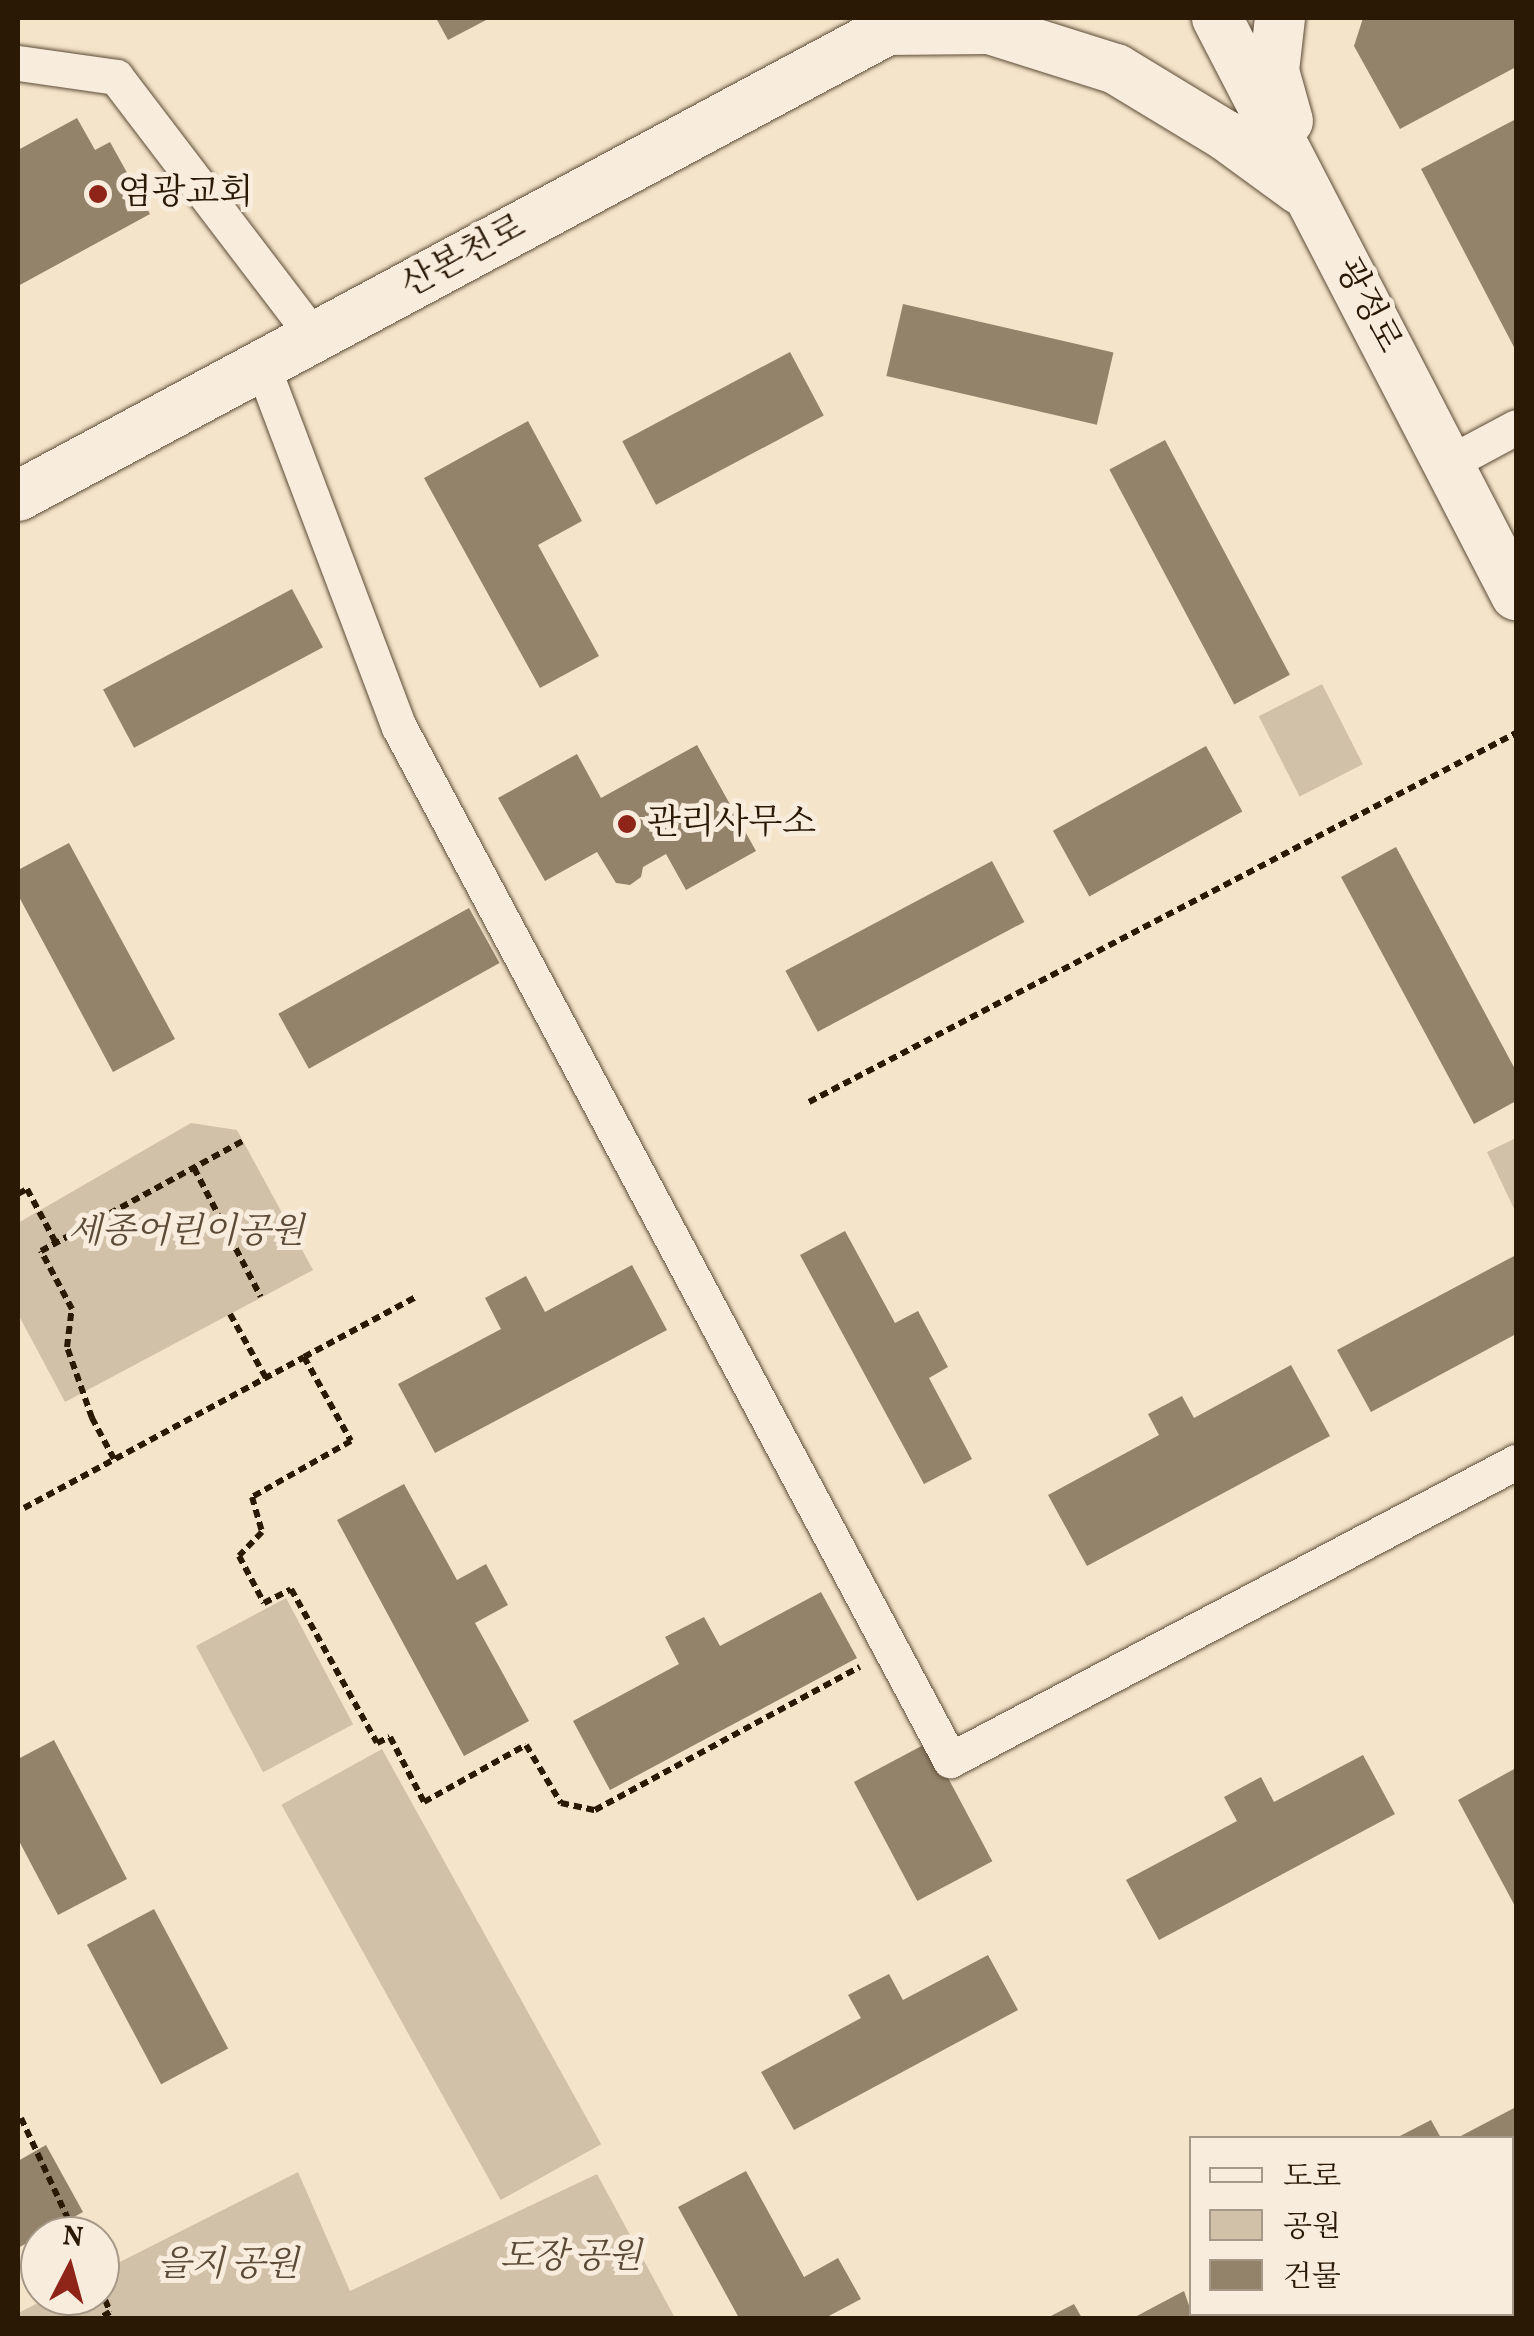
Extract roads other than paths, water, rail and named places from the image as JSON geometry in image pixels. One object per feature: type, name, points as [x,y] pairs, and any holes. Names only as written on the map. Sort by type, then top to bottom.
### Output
[{"type":"street","name":"광정로","points":[[1216,18],[1516,595]]},
{"type":"street","points":[[1280,18],[1274,71],[1311,198]]},
{"type":"street","points":[[898,22],[988,29],[1116,68],[1225,135],[1311,198]]},
{"type":"street","name":"산본천로","points":[[18,496],[898,22]]},
{"type":"street","points":[[18,63],[116,77],[314,337]]},
{"type":"street","points":[[262,365],[399,727],[950,1760],[1516,1462]]},
{"type":"street","points":[[1449,463],[1516,427]]},
{"type":"place","name":"염광교회","points":[[98,194]]},
{"type":"place","name":"관리사무소","points":[[627,824]]},
{"type":"park label","name":"세종어린이공원","points":[[186,1233]]},
{"type":"park label","name":"도장 공원","points":[[571,2258]]},
{"type":"park label","name":"을지 공원","points":[[228,2266]]}]
